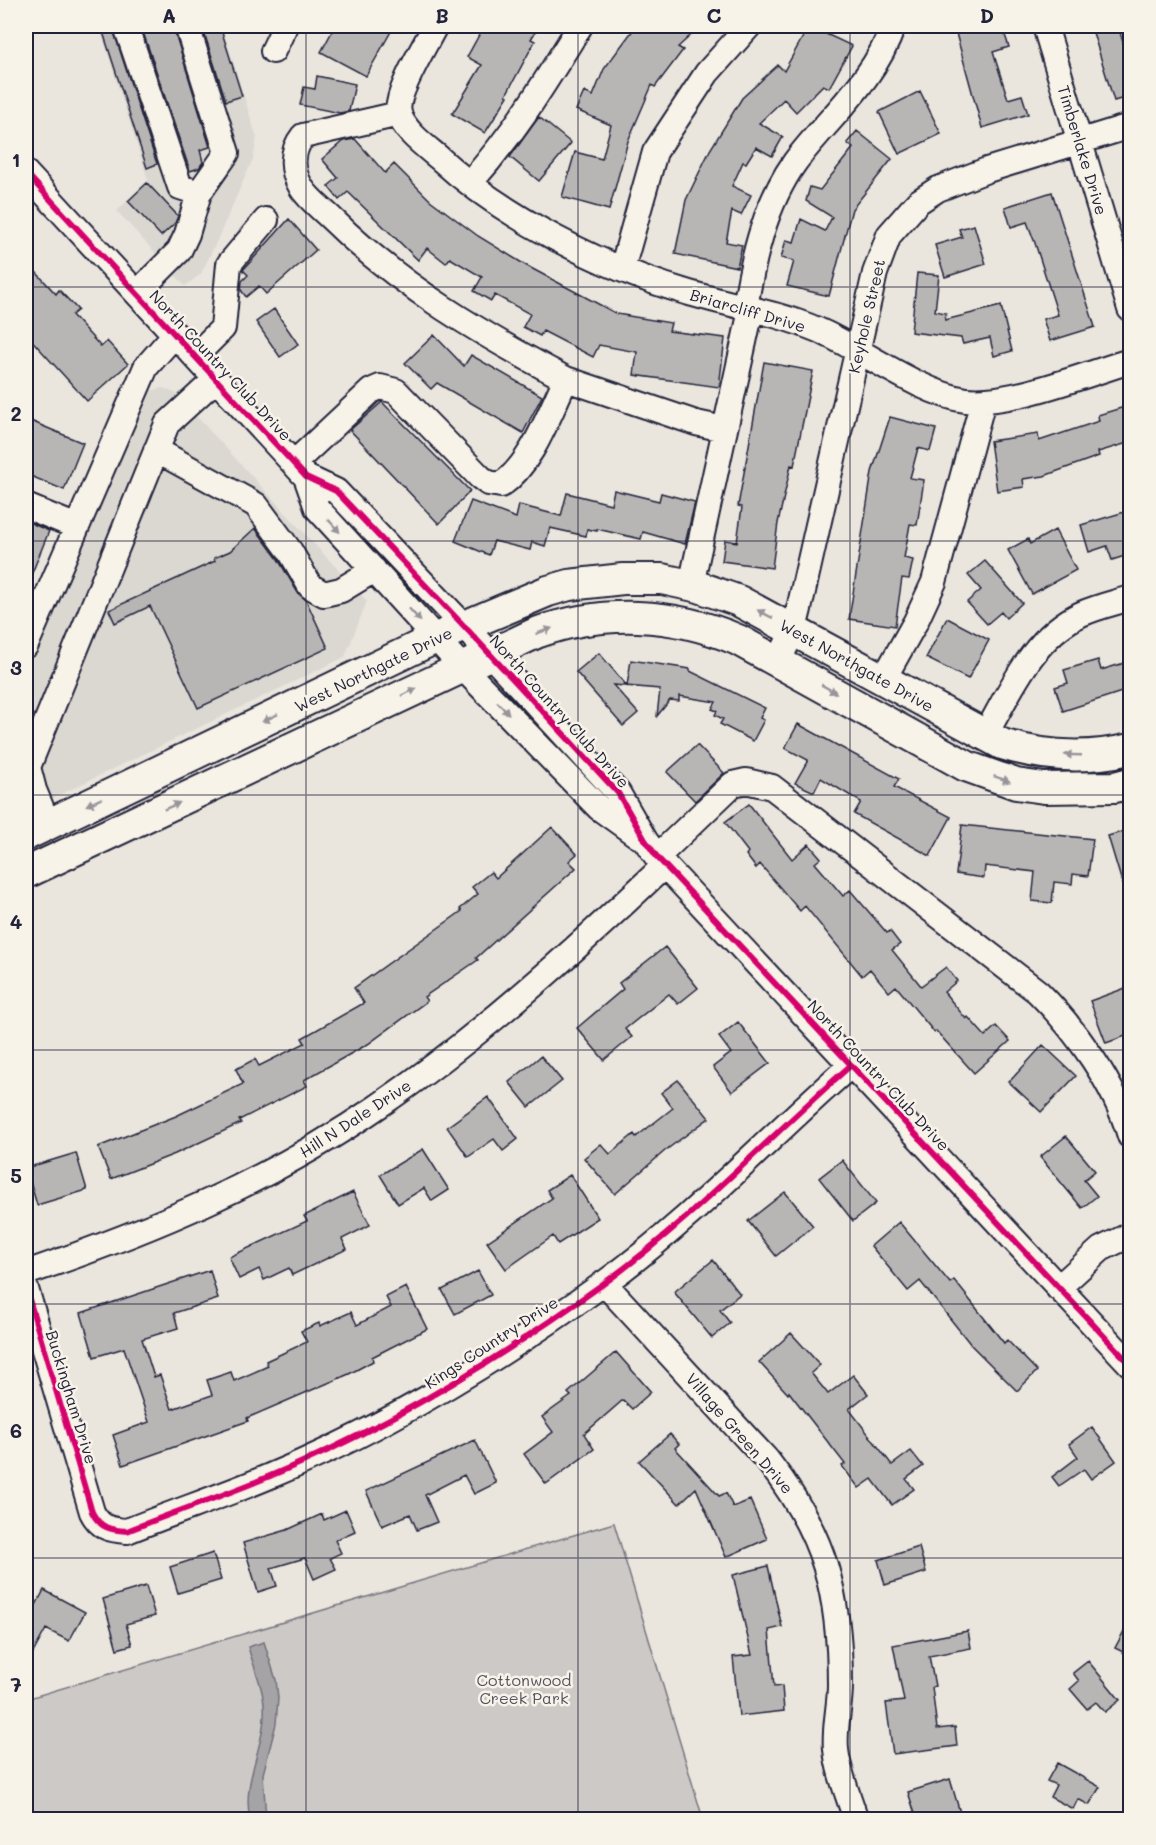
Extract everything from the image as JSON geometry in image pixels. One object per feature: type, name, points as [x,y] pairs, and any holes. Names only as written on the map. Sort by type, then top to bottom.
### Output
[{"type":"main road","name":"West Northgate Drive","points":[[37,830],[436,639],[524,600],[569,585],[623,579],[653,579],[691,585],[739,601],[794,629],[984,736],[1020,750],[1080,756],[1131,749]]},
{"type":"main road","name":"West Northgate Drive","points":[[26,873],[193,796],[490,653],[556,626],[578,621],[635,616],[705,626],[779,660],[966,766],[1016,784],[1070,789],[1115,787],[1131,783]]},
{"type":"main road","points":[[37,830],[61,856]]},
{"type":"street","points":[[126,26],[180,187],[199,193]]},
{"type":"street","points":[[136,293],[179,251],[187,234],[199,193],[228,153],[187,26]]},
{"type":"street","points":[[273,51],[285,26]]},
{"type":"street","points":[[435,26],[398,102],[399,114],[303,136],[296,145],[293,159],[302,189],[380,262],[420,292],[509,349],[566,379],[696,423],[724,429]]},
{"type":"street","points":[[470,183],[505,144],[536,100],[580,26]]},
{"type":"street","points":[[622,269],[655,152],[707,73],[749,26]]},
{"type":"street","points":[[691,585],[748,309],[757,252],[773,198],[795,162],[863,82],[887,45],[893,26]]},
{"type":"street","name":"Timberlake Drive","points":[[1045,26],[1131,309]]},
{"type":"street","name":"Briarcliff Drive","points":[[399,114],[418,140],[470,183],[537,228],[622,269],[683,291],[817,330],[952,396],[983,401],[1006,397],[1131,361]]},
{"type":"street","name":"Keyhole Street","points":[[779,660],[794,629],[880,254],[889,235],[918,202],[960,179],[1131,126]]},
{"type":"street","name":"North Country Club Drive","points":[[26,173],[300,470],[336,491],[490,653],[618,793],[656,854]]},
{"type":"street","points":[[195,356],[223,328],[229,264],[266,220]]},
{"type":"street","points":[[26,645],[146,367],[175,334]]},
{"type":"street","points":[[37,830],[34,790],[28,767],[167,424],[216,379]]},
{"type":"street","points":[[300,470],[371,391],[380,387],[388,387],[396,391],[480,477],[488,483],[501,485],[513,477],[533,445],[566,379]]},
{"type":"street","points":[[884,680],[934,582],[983,401]]},
{"type":"street","points":[[156,450],[256,505],[290,551],[310,586],[324,594],[341,590],[374,570]]},
{"type":"street","name":"North Country Club Drive","points":[[300,470],[317,508],[462,667],[599,808],[656,854],[850,1066],[1131,1364]]},
{"type":"street","points":[[26,506],[76,527]]},
{"type":"street","points":[[984,736],[1019,675],[1049,635],[1083,613],[1131,598]]},
{"type":"street","name":"Hill N Dale Drive","points":[[26,1272],[183,1215],[270,1171],[376,1108],[489,1024],[656,854],[733,784],[746,781],[771,787],[1038,992],[1068,1022],[1123,1110],[1131,1136]]},
{"type":"street","name":"Kings Country Drive","points":[[92,1512],[98,1524],[111,1530],[127,1531],[272,1475],[406,1411],[464,1378],[604,1283],[685,1217],[850,1066]]},
{"type":"street","points":[[1058,1288],[1101,1249],[1131,1235]]},
{"type":"street","name":"Village Green Drive","points":[[604,1283],[767,1460],[791,1491],[812,1528],[826,1563],[835,1601],[840,1689],[836,1751],[856,1820]]},
{"type":"street","name":"Buckingham Drive","points":[[26,1289],[92,1512]]},
{"type":"shaded area","points":[[99,26],[222,26],[257,138],[253,159],[201,274],[185,286],[117,211],[148,180]]},
{"type":"shaded area","points":[[163,388],[175,393],[367,601],[345,657],[26,811],[26,668],[149,391]]},
{"type":"shaded area","points":[[264,1642],[276,1680],[278,1698],[276,1724],[263,1774],[266,1819],[250,1819],[249,1790],[262,1734],[264,1705],[260,1683],[248,1647]]},
{"type":"green space","name":"Cottonwood Creek Park","points":[[614,1523],[703,1819],[26,1820],[26,1699]]},
{"type":"building","points":[[101,26],[112,26],[157,164],[147,168]]},
{"type":"building","points":[[141,26],[173,26],[210,147],[200,150],[203,162],[199,168],[190,171]]},
{"type":"building","points":[[202,26],[220,26],[242,96],[226,101]]},
{"type":"building","points":[[335,26],[394,26],[366,76],[321,52]]},
{"type":"building","points":[[484,26],[539,26],[531,39],[535,41],[506,95],[508,96],[485,133],[452,114],[482,65],[467,57]]},
{"type":"building","points":[[636,26],[701,26],[678,47],[683,50],[655,87],[652,85],[628,141],[609,210],[562,197],[575,152],[602,159],[611,125],[576,110],[584,92],[593,96],[604,69]]},
{"type":"building","points":[[809,26],[852,46],[829,88],[823,85],[796,112],[784,99],[759,123],[783,137],[772,156],[756,147],[746,163],[743,162],[732,186],[751,195],[741,215],[732,211],[726,242],[742,245],[737,267],[675,254],[686,200],[710,150],[742,98],[778,65],[784,71]]},
{"type":"building","points":[[954,26],[1002,26],[1009,47],[993,52],[1008,99],[1022,95],[1028,114],[982,128]]},
{"type":"building","points":[[1091,26],[1118,26],[1131,68],[1131,96],[1114,101]]},
{"type":"building","points":[[317,76],[355,84],[349,111],[340,113],[300,105],[304,87],[315,89]]},
{"type":"building","points":[[920,91],[941,134],[899,154],[879,112]]},
{"type":"building","points":[[539,117],[571,143],[539,181],[510,157]]},
{"type":"building","points":[[857,131],[892,159],[852,209],[829,296],[787,286],[794,261],[781,258],[786,240],[794,242],[801,219],[825,231],[832,217],[806,201],[810,187],[820,190],[853,148],[847,143]]},
{"type":"building","points":[[355,139],[385,173],[394,164],[430,200],[478,236],[527,266],[617,314],[671,323],[669,331],[725,338],[719,387],[634,375],[637,352],[599,345],[593,357],[543,331],[540,336],[523,327],[530,314],[495,295],[491,301],[474,291],[482,277],[450,258],[446,263],[427,248],[418,260],[348,192],[339,200],[328,186],[338,178],[322,159],[343,141]]},
{"type":"building","points":[[147,183],[178,216],[175,223],[161,236],[128,201]]},
{"type":"building","points":[[1052,192],[1095,327],[1050,341],[1043,319],[1058,315],[1035,243],[1027,222],[1011,227],[1005,207]]},
{"type":"building","points":[[289,219],[316,250],[266,294],[259,286],[246,297],[241,290],[242,281],[248,275],[243,270]]},
{"type":"building","points":[[974,225],[986,264],[945,277],[935,245],[962,237],[959,229]]},
{"type":"building","points":[[26,261],[56,294],[59,290],[78,310],[72,315],[101,347],[107,341],[128,364],[87,401],[26,334]]},
{"type":"building","points":[[917,273],[939,275],[935,311],[946,313],[945,320],[1001,306],[1012,351],[994,356],[990,338],[963,344],[961,338],[911,332]]},
{"type":"building","points":[[274,309],[298,344],[280,357],[256,322]]},
{"type":"building","points":[[434,335],[464,366],[471,355],[542,396],[523,433],[437,383],[431,389],[405,363]]},
{"type":"building","points":[[764,362],[813,371],[794,466],[791,465],[778,523],[772,568],[722,561],[725,540],[737,542],[742,507],[738,506]]},
{"type":"building","points":[[382,402],[470,491],[439,524],[350,430]]},
{"type":"building","points":[[1131,405],[1131,442],[1098,452],[1099,456],[1044,476],[1023,479],[1024,487],[997,491],[990,441],[1038,434],[1039,441],[1099,421],[1098,415]]},
{"type":"building","points":[[890,417],[936,429],[930,451],[918,448],[910,478],[924,480],[917,525],[910,524],[904,558],[913,560],[909,579],[902,578],[895,626],[849,619],[872,472]]},
{"type":"building","points":[[26,419],[83,443],[64,490],[26,474]]},
{"type":"building","points":[[614,490],[659,501],[661,493],[695,502],[685,544],[643,532],[641,539],[597,529],[597,531],[587,529],[586,536],[550,528],[545,546],[532,542],[530,550],[494,541],[489,555],[455,541],[471,501],[516,518],[519,505],[561,516],[567,493],[611,504]]},
{"type":"building","points":[[1131,510],[1131,554],[1112,560],[1107,546],[1089,552],[1081,525]]},
{"type":"building","points":[[26,521],[49,531],[26,588]]},
{"type":"building","points":[[255,528],[278,559],[298,593],[306,600],[328,648],[198,708],[150,606],[115,623],[109,610],[215,561],[214,558],[230,551]]},
{"type":"building","points":[[1055,530],[1076,570],[1032,594],[1008,550],[1028,539],[1030,544]]},
{"type":"building","points":[[985,561],[1022,603],[1006,618],[1001,612],[987,624],[967,602],[981,590],[968,575]]},
{"type":"building","points":[[947,618],[989,640],[968,679],[926,658]]},
{"type":"building","points":[[599,653],[627,686],[631,660],[690,669],[765,708],[760,718],[764,720],[753,741],[720,724],[723,719],[715,715],[717,711],[712,709],[716,702],[679,696],[679,701],[670,700],[657,716],[660,689],[613,685],[638,713],[623,726],[576,672]]},
{"type":"building","points":[[1098,660],[1101,670],[1131,661],[1131,689],[1063,711],[1055,687],[1068,683],[1064,670]]},
{"type":"building","points":[[798,724],[899,779],[894,787],[951,817],[930,856],[854,814],[861,802],[821,778],[814,792],[795,783],[808,760],[785,748]]},
{"type":"building","points":[[697,745],[724,773],[695,801],[667,772]]},
{"type":"building","points":[[749,804],[792,859],[809,844],[821,858],[815,863],[843,896],[850,890],[887,933],[890,931],[900,944],[892,950],[921,986],[946,967],[957,981],[944,992],[966,1019],[968,1017],[985,1036],[996,1026],[1010,1041],[974,1073],[936,1031],[934,1032],[896,986],[889,992],[870,969],[862,976],[805,906],[800,911],[760,864],[756,868],[746,855],[748,852],[725,822]]},
{"type":"building","points":[[962,825],[1093,839],[1088,876],[1073,874],[1072,884],[1054,882],[1052,903],[1032,901],[1035,872],[985,866],[984,878],[956,874]]},
{"type":"building","points":[[552,827],[577,854],[569,861],[576,868],[476,958],[478,960],[424,997],[427,1001],[368,1044],[304,1080],[307,1086],[239,1120],[241,1123],[175,1154],[111,1179],[98,1147],[176,1116],[243,1084],[236,1069],[255,1059],[259,1066],[305,1043],[302,1038],[364,1003],[354,988],[462,911],[460,909],[478,894],[472,887],[491,872],[496,878]]},
{"type":"building","points":[[1131,829],[1131,898],[1127,899],[1108,836]]},
{"type":"building","points":[[665,947],[698,988],[678,1004],[669,994],[625,1029],[632,1037],[604,1060],[577,1028],[623,989],[619,983]]},
{"type":"building","points":[[1131,986],[1131,1034],[1106,1043],[1090,1001]]},
{"type":"building","points":[[738,1022],[770,1063],[732,1092],[713,1067],[731,1053],[719,1037]]},
{"type":"building","points":[[1043,1045],[1076,1076],[1041,1112],[1009,1082]]},
{"type":"building","points":[[541,1056],[562,1081],[529,1107],[509,1082]]},
{"type":"building","points":[[678,1080],[709,1118],[666,1150],[615,1194],[584,1158],[601,1144],[610,1154],[634,1134],[636,1137],[673,1108],[661,1093]]},
{"type":"building","points":[[488,1097],[518,1139],[503,1151],[494,1139],[468,1157],[447,1127]]},
{"type":"building","points":[[1066,1136],[1095,1171],[1084,1180],[1097,1196],[1082,1208],[1040,1157]]},
{"type":"building","points":[[423,1149],[449,1190],[432,1201],[424,1188],[398,1204],[380,1175]]},
{"type":"building","points":[[76,1153],[87,1190],[37,1205],[26,1168]]},
{"type":"building","points":[[842,1160],[876,1203],[853,1221],[819,1178]]},
{"type":"building","points":[[570,1175],[598,1218],[558,1244],[553,1236],[506,1269],[487,1242],[552,1198],[547,1190]]},
{"type":"building","points":[[353,1192],[370,1225],[342,1239],[347,1249],[292,1275],[289,1268],[264,1280],[259,1269],[239,1279],[229,1257],[307,1221],[304,1216]]},
{"type":"building","points":[[785,1192],[813,1226],[776,1256],[748,1221]]},
{"type":"building","points":[[899,1222],[950,1283],[954,1280],[1004,1343],[1007,1340],[1037,1371],[1017,1391],[972,1346],[920,1281],[908,1291],[871,1246]]},
{"type":"building","points":[[713,1260],[740,1294],[720,1310],[730,1323],[712,1338],[674,1292]]},
{"type":"building","points":[[210,1270],[218,1299],[174,1313],[178,1328],[142,1339],[154,1377],[160,1375],[172,1409],[212,1395],[207,1380],[231,1372],[234,1381],[268,1366],[266,1361],[307,1342],[301,1331],[319,1323],[320,1326],[351,1312],[357,1325],[391,1307],[386,1297],[406,1287],[427,1329],[372,1357],[373,1361],[349,1374],[247,1418],[248,1421],[123,1465],[113,1435],[149,1422],[124,1348],[94,1357],[81,1313]]},
{"type":"building","points":[[478,1271],[491,1295],[455,1314],[442,1290]]},
{"type":"building","points":[[791,1333],[820,1365],[811,1373],[828,1394],[853,1375],[868,1394],[849,1409],[892,1465],[911,1451],[923,1466],[906,1479],[914,1489],[892,1505],[872,1479],[859,1488],[842,1466],[845,1464],[789,1392],[788,1394],[759,1362]]},
{"type":"building","points":[[616,1352],[651,1392],[632,1409],[623,1400],[584,1434],[594,1449],[546,1484],[524,1454],[553,1432],[542,1417],[571,1396],[568,1393]]},
{"type":"building","points":[[1092,1427],[1116,1461],[1091,1479],[1084,1469],[1059,1486],[1052,1477],[1078,1457],[1069,1444]]},
{"type":"building","points":[[670,1434],[679,1444],[675,1448],[719,1496],[726,1493],[733,1507],[750,1500],[767,1539],[726,1557],[696,1488],[679,1504],[639,1461]]},
{"type":"building","points":[[475,1440],[496,1483],[474,1494],[464,1475],[425,1495],[437,1522],[417,1530],[410,1514],[382,1526],[366,1491]]},
{"type":"building","points":[[346,1510],[355,1531],[335,1540],[341,1553],[330,1558],[336,1569],[314,1579],[305,1558],[271,1568],[277,1586],[258,1592],[243,1543],[287,1530],[322,1514],[324,1520]]},
{"type":"building","points":[[919,1547],[926,1572],[885,1585],[878,1560]]},
{"type":"building","points":[[213,1553],[221,1580],[178,1593],[170,1567]]},
{"type":"building","points":[[768,1566],[782,1627],[769,1630],[774,1687],[782,1686],[784,1711],[739,1716],[733,1657],[752,1655],[733,1575]]},
{"type":"building","points":[[146,1586],[155,1616],[126,1624],[132,1645],[117,1649],[103,1599]]},
{"type":"building","points":[[44,1590],[85,1612],[69,1641],[46,1629],[26,1666],[26,1624]]},
{"type":"building","points":[[1131,1618],[1131,1656],[1115,1648]]},
{"type":"building","points":[[968,1631],[971,1648],[929,1656],[935,1686],[932,1687],[937,1729],[955,1727],[957,1746],[893,1754],[886,1703],[904,1701],[893,1645]]},
{"type":"building","points":[[1088,1661],[1120,1700],[1105,1712],[1096,1702],[1087,1709],[1070,1689],[1079,1681],[1073,1673]]},
{"type":"building","points":[[1057,1763],[1100,1787],[1089,1805],[1078,1799],[1073,1809],[1050,1797],[1056,1785],[1047,1781]]},
{"type":"building","points":[[950,1779],[961,1816],[949,1820],[917,1820],[908,1792]]},
{"type":"cycle path","points":[[26,173],[306,477],[336,491],[464,626],[618,793],[657,857],[1130,1364]]},
{"type":"cycle path","points":[[26,1289],[92,1512],[102,1525],[115,1530],[127,1531],[252,1483],[358,1436],[442,1390],[524,1339],[603,1284],[668,1233],[850,1066]]}]
